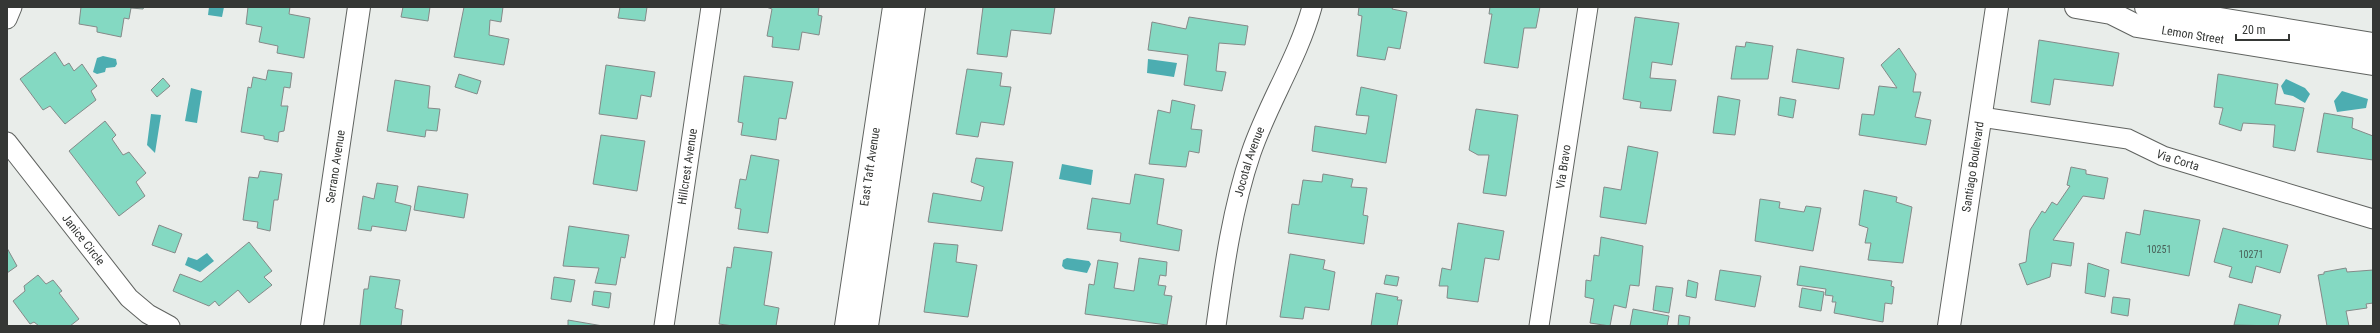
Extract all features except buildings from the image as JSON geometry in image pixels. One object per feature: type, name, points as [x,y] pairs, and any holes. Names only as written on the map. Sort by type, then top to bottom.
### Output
[{"type":"street","points":[[7,19],[12,7]]},
{"type":"street","name":"Serrano Avenue","points":[[312,326],[359,7]]},
{"type":"street","name":"Hillcrest Avenue","points":[[664,326],[711,7]]},
{"type":"street","name":"East Taft Avenue","points":[[867,326],[865,268],[894,7]]},
{"type":"street","name":"East Taft Avenue","points":[[846,326],[865,268],[914,7]]},
{"type":"street","name":"Jocotal Avenue","points":[[1216,326],[1228,241],[1238,196],[1251,152],[1271,105],[1293,60],[1312,7]]},
{"type":"street","name":"Via Bravo","points":[[1539,326],[1588,7]]},
{"type":"street","name":"Santiago Boulevard","points":[[1950,326],[1997,7]]},
{"type":"street","name":"Lemon Street","points":[[2076,7],[2111,13],[2137,26],[2373,63]]},
{"type":"street","name":"Lemon Street","points":[[2111,13],[2135,7]]},
{"type":"street","name":"Lemon Street","points":[[2146,7],[2373,44]]},
{"type":"street","name":"Via Corta","points":[[1981,117],[2128,140],[2163,156],[2373,219]]},
{"type":"street","name":"Janice Circle","points":[[7,142],[129,298],[148,314],[170,326]]},
{"type":"water","points":[[209,7],[224,7],[222,17],[208,15]]},
{"type":"water","points":[[103,56],[116,59],[117,64],[115,67],[106,68],[105,72],[97,74],[93,72],[97,58]]},
{"type":"water","points":[[1148,59],[1177,63],[1174,77],[1147,73]]},
{"type":"water","points":[[2286,79],[2305,88],[2310,94],[2305,103],[2293,96],[2284,94],[2281,86]]},
{"type":"water","points":[[191,88],[202,91],[197,123],[185,121]]},
{"type":"water","points":[[2342,91],[2368,99],[2366,108],[2337,112],[2334,101]]},
{"type":"water","points":[[151,114],[161,115],[155,153],[147,145]]},
{"type":"water","points":[[1062,164],[1093,170],[1091,185],[1059,179]]},
{"type":"water","points":[[207,253],[214,261],[200,272],[185,265],[188,257],[197,260]]},
{"type":"water","points":[[1067,258],[1089,261],[1091,264],[1087,273],[1065,269],[1062,266],[1063,260]]}]
